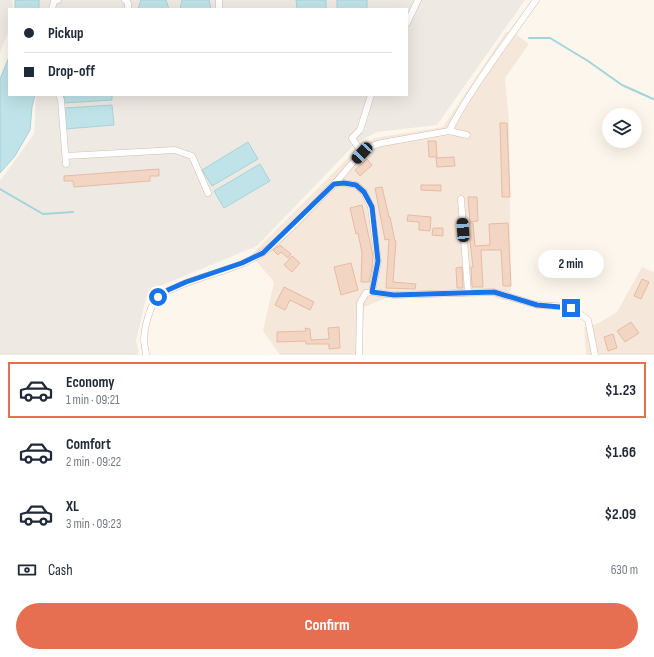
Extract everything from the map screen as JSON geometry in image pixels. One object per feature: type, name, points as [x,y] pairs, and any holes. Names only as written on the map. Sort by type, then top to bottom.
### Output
[{"type":"street","points":[[52,8],[54,2],[58,0]]},
{"type":"street","points":[[408,21],[418,0]]},
{"type":"street","points":[[449,131],[472,90],[536,0]]},
{"type":"street","points":[[59,96],[61,100],[66,164]]},
{"type":"street","points":[[362,153],[352,138],[360,130],[371,96]]},
{"type":"street","points":[[146,355],[144,338],[153,302],[158,297],[168,290],[186,282],[242,263],[263,253],[334,184],[362,153],[375,145],[449,131],[467,135]]},
{"type":"street","points":[[66,156],[175,150],[192,156],[208,193]]},
{"type":"street","points":[[334,184],[344,183],[356,185],[364,192],[372,207],[378,261],[372,292]]},
{"type":"street","points":[[461,199],[468,292]]},
{"type":"street","points":[[359,355],[360,303],[366,293],[372,292],[394,295],[494,292],[537,305],[571,308],[588,320],[595,355]]},
{"type":"shaded area","points":[[0,0],[12,0],[13,8],[8,8],[8,33],[0,53]]},
{"type":"shaded area","points":[[38,0],[525,0],[437,125],[377,132],[356,143],[257,246],[155,288],[146,298],[136,341],[139,355],[0,355],[0,181],[34,134],[36,96],[408,96],[408,8],[38,8]]},
{"type":"shaded area","points":[[506,32],[514,33],[529,44],[505,78],[509,122],[511,289],[507,301],[492,296],[386,298],[364,307],[362,355],[280,355],[263,331],[274,282],[251,255],[354,152],[375,138],[443,127]]},
{"type":"shaded area","points":[[642,267],[654,272],[654,355],[586,355],[584,327],[597,324],[617,312]]},
{"type":"water","points":[[15,0],[39,0],[39,8],[15,8]]},
{"type":"water","points":[[141,0],[166,0],[169,8],[138,8]]},
{"type":"water","points":[[182,0],[209,0],[211,8],[180,8]]},
{"type":"water","points":[[296,0],[326,0],[326,8],[297,8]]},
{"type":"water","points":[[337,0],[367,0],[367,8],[337,8]]},
{"type":"water","points":[[8,59],[8,96],[35,96],[32,107],[30,130],[15,156],[0,173],[0,79]]},
{"type":"water","points":[[64,96],[112,96],[112,100],[64,103]]},
{"type":"water","points":[[112,105],[114,125],[65,129],[64,108]]},
{"type":"water","points":[[248,142],[258,159],[212,186],[202,170]]},
{"type":"water","points":[[260,164],[270,181],[224,208],[214,191]]},
{"type":"building","points":[[500,123],[507,123],[510,197],[502,197]]},
{"type":"building","points":[[428,141],[436,141],[437,157],[429,157]]},
{"type":"building","points":[[454,157],[455,166],[437,167],[436,158]]},
{"type":"building","points":[[367,159],[372,165],[360,176],[355,170]]},
{"type":"building","points":[[159,169],[159,176],[150,176],[150,181],[74,187],[73,181],[64,181],[64,176]]},
{"type":"building","points":[[421,185],[441,185],[441,191],[421,190]]},
{"type":"building","points":[[382,187],[396,241],[393,282],[416,284],[415,289],[386,288],[389,239],[385,240],[375,188]]},
{"type":"building","points":[[468,197],[477,197],[478,221],[470,222]]},
{"type":"building","points":[[362,205],[373,256],[369,282],[361,282],[362,253],[358,233],[356,234],[350,208]]},
{"type":"building","points":[[408,215],[431,217],[430,231],[419,230],[419,222],[407,221]]},
{"type":"building","points":[[468,223],[473,223],[475,246],[490,245],[489,224],[508,223],[511,286],[503,286],[501,250],[481,250],[483,287],[472,287],[471,267],[473,267]]},
{"type":"building","points":[[433,228],[443,228],[443,236],[432,235]]},
{"type":"building","points":[[280,245],[291,254],[288,258],[281,252],[278,255],[273,250]]},
{"type":"building","points":[[292,256],[300,263],[292,272],[284,265]]},
{"type":"building","points":[[351,263],[358,290],[341,295],[334,267]]},
{"type":"building","points":[[462,267],[463,288],[457,288],[456,268]]},
{"type":"building","points":[[642,279],[649,282],[641,299],[634,296]]},
{"type":"building","points":[[284,287],[314,302],[310,310],[290,300],[285,310],[275,305]]},
{"type":"building","points":[[631,322],[639,333],[625,342],[617,331]]},
{"type":"building","points":[[339,327],[340,348],[329,349],[329,344],[306,344],[306,341],[277,342],[277,332],[306,331],[305,328],[310,329],[311,340],[329,339],[328,328]]},
{"type":"building","points":[[613,334],[617,348],[608,351],[604,337]]},
{"type":"waterway","points":[[529,38],[550,38],[588,61],[622,85],[654,99]]},
{"type":"waterway","points":[[0,189],[43,214],[73,212]]},
{"type":"route","points":[[158,297],[168,290],[186,282],[242,263],[263,253],[270,248],[334,184],[344,183],[356,185],[364,192],[372,207],[378,261],[372,292],[394,295],[494,292],[537,305],[571,308]]}]
